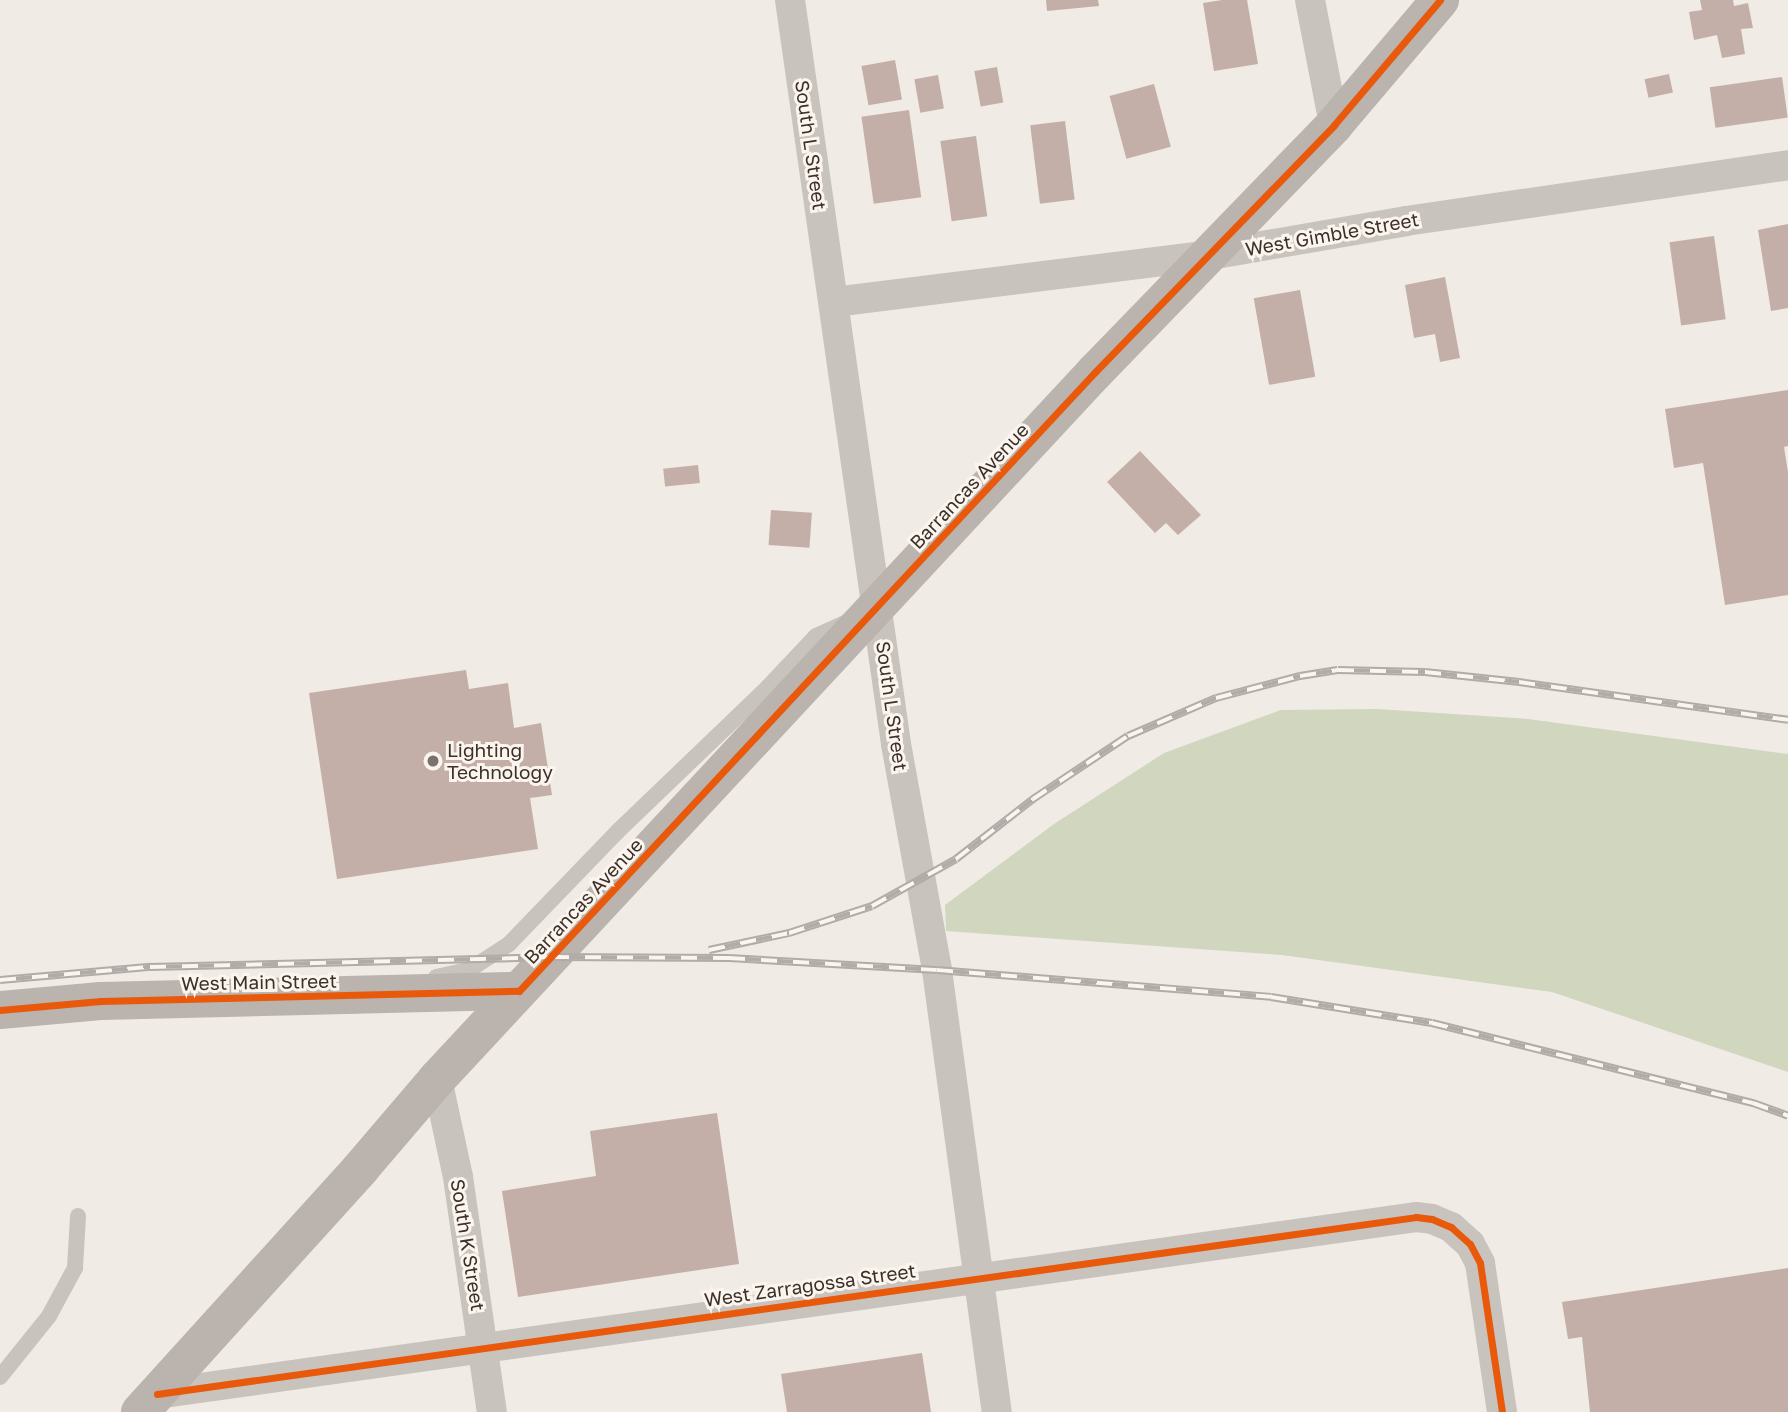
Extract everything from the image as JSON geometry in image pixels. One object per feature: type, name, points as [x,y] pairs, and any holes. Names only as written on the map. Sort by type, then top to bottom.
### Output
[{"type":"main road","name":"Barrancas Avenue","points":[[148,1403],[361,1168],[437,1079],[1095,372],[1334,125],[1440,0]]},
{"type":"main road","name":"West Main Street","points":[[0,1010],[89,1002],[519,991]]},
{"type":"street","name":"South L Street","points":[[790,0],[878,607],[895,744],[937,970],[977,1277],[998,1412]]},
{"type":"street","points":[[1310,0],[1334,125]]},
{"type":"street","name":"West Gimble Street","points":[[834,302],[1210,255],[1406,221],[1788,165]]},
{"type":"street","name":"South K Street","points":[[437,1079],[458,1177],[492,1412]]},
{"type":"street","name":"West Zarragossa Street","points":[[148,1403],[483,1346],[1416,1217],[1432,1219],[1463,1237],[1480,1263],[1502,1412]]},
{"type":"lane","points":[[275,997],[408,983],[470,970],[491,958],[549,905],[618,831],[768,687],[816,636],[878,607]]},
{"type":"lane","points":[[0,1377],[49,1316],[75,1268],[78,1216]]},
{"type":"green space","points":[[1377,709],[1528,719],[1788,754],[1788,1072],[1552,992],[1282,955],[946,931],[945,905],[1054,824],[1164,753],[1281,710]]},
{"type":"building","points":[[1046,0],[1098,0],[1099,6],[1047,11]]},
{"type":"building","points":[[1247,0],[1258,64],[1214,71],[1203,3]]},
{"type":"building","points":[[1700,0],[1733,0],[1734,6],[1748,3],[1753,28],[1741,29],[1745,54],[1722,58],[1717,35],[1694,40],[1689,12],[1702,10]]},
{"type":"building","points":[[895,60],[902,99],[868,105],[862,66]]},
{"type":"building","points":[[997,67],[1003,102],[981,106],[974,71]]},
{"type":"building","points":[[1669,74],[1673,93],[1648,98],[1645,79]]},
{"type":"building","points":[[938,75],[944,108],[920,113],[914,79]]},
{"type":"building","points":[[1782,77],[1788,118],[1715,128],[1710,87]]},
{"type":"building","points":[[1154,84],[1171,147],[1126,159],[1110,96]]},
{"type":"building","points":[[909,110],[921,197],[874,204],[861,117]]},
{"type":"building","points":[[1065,121],[1075,199],[1040,204],[1030,125]]},
{"type":"building","points":[[976,136],[987,216],[952,221],[940,141]]},
{"type":"building","points":[[1788,224],[1788,308],[1771,311],[1758,230]]},
{"type":"building","points":[[1714,236],[1726,319],[1681,325],[1669,242]]},
{"type":"building","points":[[1445,277],[1460,358],[1440,362],[1435,334],[1414,338],[1405,285]]},
{"type":"building","points":[[1300,290],[1315,377],[1269,385],[1254,298]]},
{"type":"building","points":[[1788,390],[1788,446],[1784,447],[1788,472],[1788,595],[1725,605],[1703,463],[1674,468],[1665,409]]},
{"type":"building","points":[[1140,451],[1201,515],[1178,535],[1166,523],[1155,533],[1107,482]]},
{"type":"building","points":[[698,465],[700,483],[665,487],[663,469]]},
{"type":"building","points":[[771,510],[812,513],[809,548],[769,545]]},
{"type":"building","name":"Lighting Technology","points":[[466,670],[469,689],[508,683],[514,728],[541,723],[552,795],[530,798],[538,849],[337,879],[309,693]]},
{"type":"building","points":[[717,1113],[739,1264],[518,1297],[502,1191],[596,1176],[590,1131]]},
{"type":"building","points":[[1788,1268],[1788,1412],[1590,1412],[1582,1337],[1568,1339],[1562,1302]]},
{"type":"building","points":[[922,1353],[931,1412],[787,1412],[781,1374]]},
{"type":"railway","points":[[709,950],[789,933],[872,906],[956,859],[1033,799],[1128,736],[1216,698],[1300,676],[1338,670],[1425,672],[1519,682],[1788,720]]},
{"type":"railway","points":[[0,980],[150,967],[553,957],[729,958],[937,970],[1271,997],[1432,1023],[1753,1103],[1788,1116]]},
{"type":"cycle path","points":[[0,1010],[101,1001],[519,991],[1095,372],[1334,125],[1440,0]]},
{"type":"cycle path","points":[[157,1394],[1416,1217],[1432,1219],[1451,1227],[1470,1244],[1480,1263],[1502,1412]]},
{"type":"place","name":"Lighting Technology","points":[[433,761]]}]
